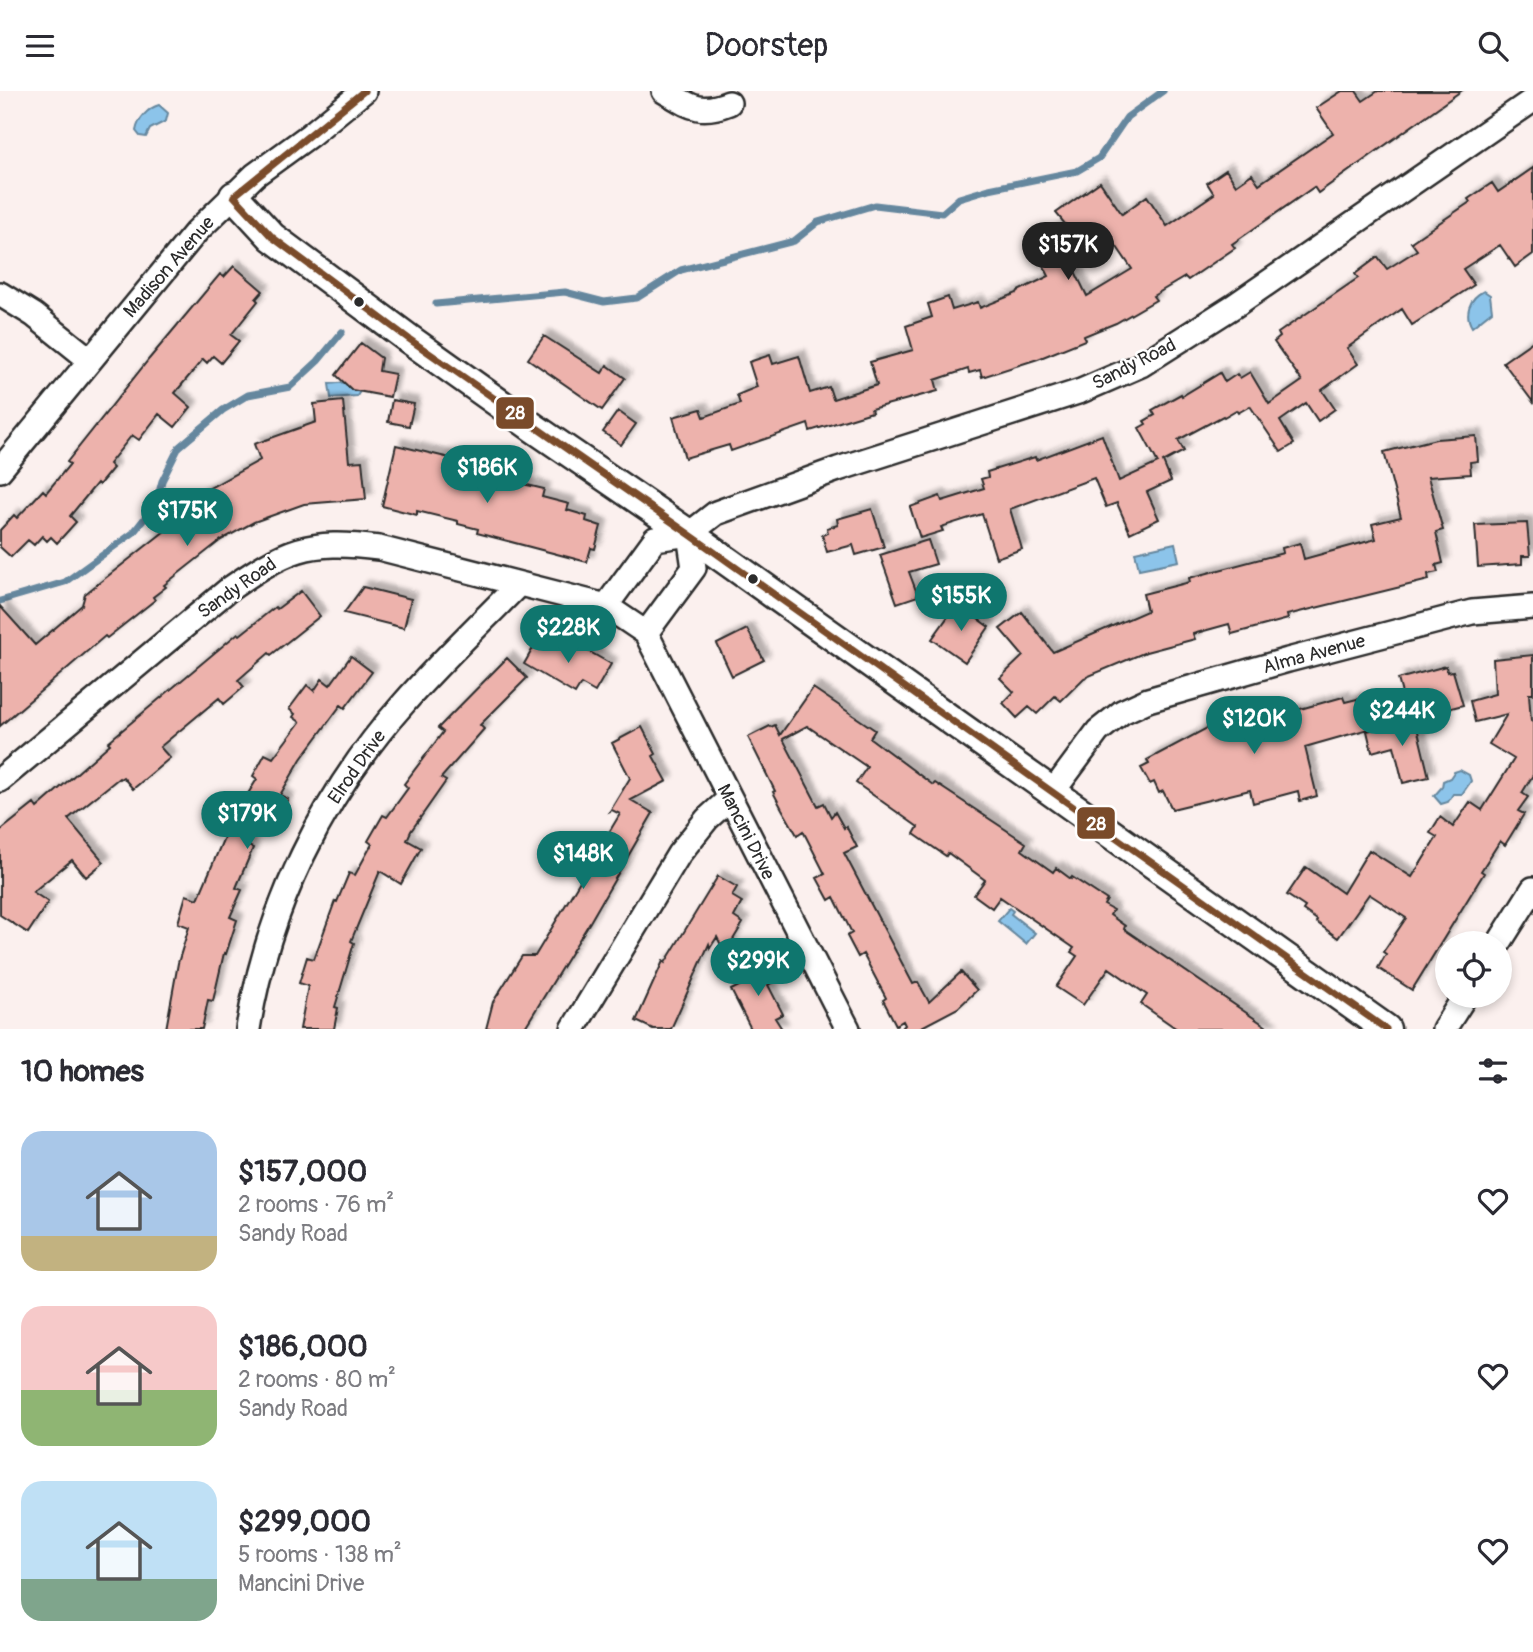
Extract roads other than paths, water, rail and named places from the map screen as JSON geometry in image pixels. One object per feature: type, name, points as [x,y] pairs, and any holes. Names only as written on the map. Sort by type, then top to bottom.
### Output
[{"type":"street","name":"Madison Avenue","points":[[0,470],[196,232],[255,175],[310,135],[363,91]]},
{"type":"street","points":[[664,91],[690,107],[702,110],[729,103]]},
{"type":"street","name":"Sandy Road","points":[[606,606],[655,539],[689,534],[710,516],[729,508],[838,469],[1081,391],[1141,365],[1234,306],[1533,100]]},
{"type":"street","points":[[234,196],[272,237],[315,270],[534,428],[689,534],[1386,1029]]},
{"type":"street","points":[[0,294],[34,315],[90,361]]},
{"type":"street","points":[[646,633],[694,568],[689,534]]},
{"type":"street","name":"Sandy Road","points":[[0,780],[228,590],[267,563],[307,546],[342,543],[379,548],[606,606],[646,633]]},
{"type":"street","name":"Elrod Drive","points":[[248,1029],[261,965],[274,923],[313,837],[337,792],[403,704],[518,585]]},
{"type":"street","name":"Alma Avenue","points":[[1052,793],[1098,731],[1122,712],[1148,700],[1472,612],[1533,607]]},
{"type":"street","name":"Mancini Drive","points":[[646,633],[848,1029]]},
{"type":"street","points":[[573,1029],[679,854],[707,819],[729,799]]},
{"type":"street","points":[[1507,931],[1533,889]]},
{"type":"street","points":[[1444,1029],[1457,1008]]},
{"type":"water","points":[[159,105],[168,113],[166,121],[150,129],[146,137],[140,136],[136,131],[141,118],[147,111]]},
{"type":"water","points":[[1484,291],[1490,295],[1492,311],[1472,327],[1468,317],[1469,307]]},
{"type":"water","points":[[356,381],[362,388],[357,396],[331,398],[329,384]]},
{"type":"water","points":[[1175,543],[1179,561],[1139,569],[1135,552]]},
{"type":"water","points":[[1460,770],[1469,775],[1471,781],[1462,794],[1453,794],[1448,802],[1441,804],[1434,796],[1442,787],[1443,781]]},
{"type":"water","points":[[1009,908],[1013,911],[1011,914],[1035,933],[1026,944],[998,921]]},
{"type":"waterway","points":[[436,304],[565,292],[604,302],[637,298],[681,270],[794,241],[818,222],[875,205],[942,213],[959,198],[1077,171],[1099,158],[1127,117],[1163,91]]},
{"type":"waterway","points":[[0,601],[65,582],[133,533],[156,504],[162,481],[179,447],[223,410],[248,395],[290,387],[318,361],[342,332]]}]
